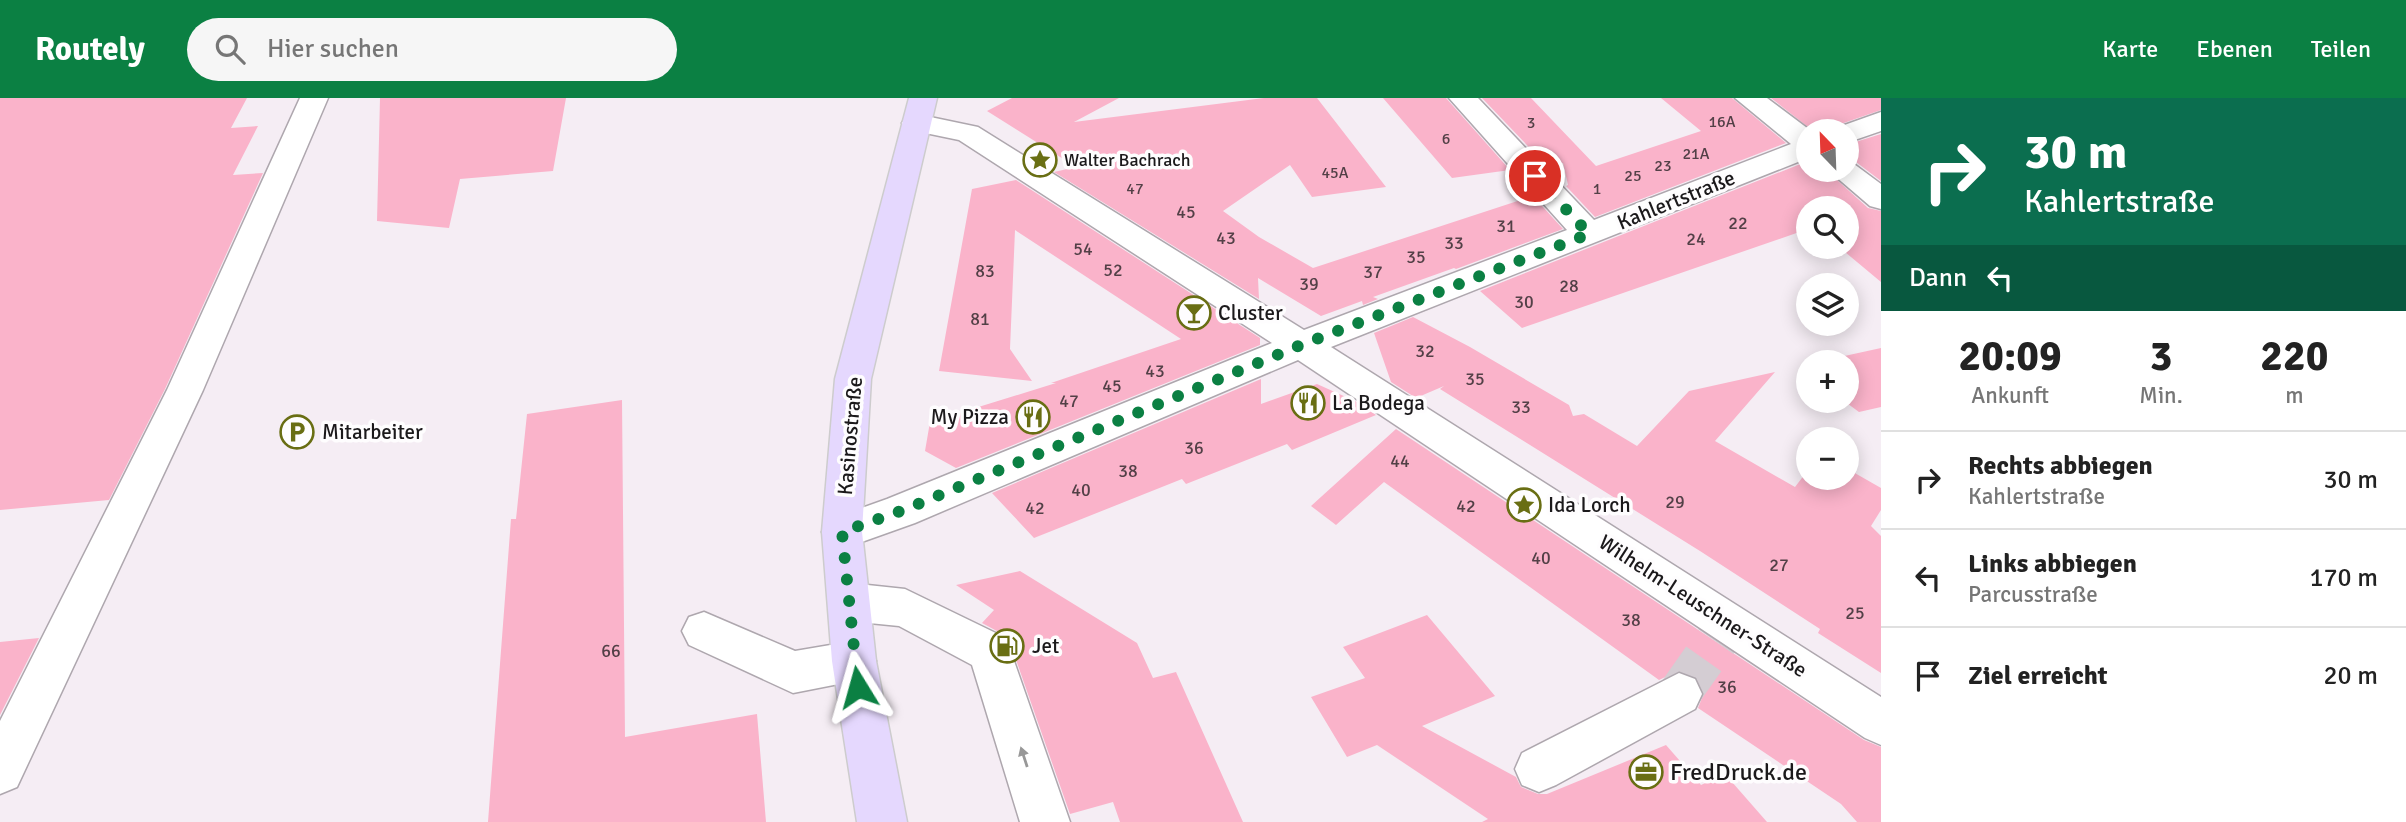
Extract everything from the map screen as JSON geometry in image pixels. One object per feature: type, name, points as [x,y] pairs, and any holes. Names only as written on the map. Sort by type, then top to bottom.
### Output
[{"type":"main road","name":"Kasinostraße","points":[[882,822],[854,662],[842,532],[853,379],[919,111]]},
{"type":"street","points":[[0,771],[185,390],[313,98]]},
{"type":"street","points":[[1463,98],[1589,234]]},
{"type":"street","points":[[1749,98],[1796,135]]},
{"type":"street","name":"Wilhelm-Leuschner-Straße","points":[[919,111],[968,133],[1301,345],[1723,632],[1881,723]]},
{"type":"street","points":[[1859,129],[1881,121]]},
{"type":"street","name":"Kahlertstraße","points":[[842,532],[914,506],[1301,345],[1589,234],[1796,150]]},
{"type":"street","points":[[1859,182],[1881,199]]},
{"type":"street","points":[[849,602],[905,608],[990,652],[1045,822]]},
{"type":"street","points":[[704,631],[793,672],[854,662]]},
{"type":"street","points":[[1539,769],[1679,694]]},
{"type":"building","points":[[0,98],[247,98],[231,128],[258,126],[233,175],[263,173],[165,389],[109,500],[0,510]]},
{"type":"building","points":[[380,98],[566,98],[553,171],[460,179],[449,228],[377,221]]},
{"type":"building","points":[[1012,98],[1119,98],[1074,122],[1264,98],[1317,98],[1386,187],[1312,197],[1290,165],[1223,211],[1259,237],[1313,268],[1533,196],[1563,229],[1373,297],[1378,299],[1363,305],[1362,301],[1321,316],[1258,278],[1259,299],[1054,172],[1076,167],[987,111]]},
{"type":"building","points":[[1383,98],[1446,98],[1510,170],[1452,178]]},
{"type":"building","points":[[1482,98],[1531,98],[1596,166],[1701,131],[1661,98],[1732,98],[1786,143],[1595,217],[1566,186],[1568,185],[1563,163],[1546,165]]},
{"type":"building","points":[[1771,98],[1881,98],[1881,110],[1855,119],[1798,119]]},
{"type":"building","points":[[1881,134],[1881,181],[1859,164],[1859,141]]},
{"type":"building","points":[[1796,166],[1796,182],[1839,182],[1855,196],[1796,196],[1796,233],[1522,328],[1480,291]]},
{"type":"building","points":[[1016,180],[1260,338],[1260,345],[956,468],[925,451],[930,422],[1056,383],[1051,383],[1181,339],[1015,230],[1010,349],[1032,381],[939,371],[972,189]]},
{"type":"building","points":[[1859,200],[1868,208],[1881,211],[1881,282],[1853,259],[1859,259]]},
{"type":"building","points":[[1413,317],[1569,405],[1573,416],[1584,414],[1637,446],[1689,391],[1775,372],[1715,441],[1796,486],[1796,490],[1859,490],[1859,475],[1881,488],[1881,510],[1871,526],[1881,536],[1881,673],[1818,633],[1820,629],[1700,551],[1440,389],[1444,386],[1416,398],[1391,382],[1374,333]]},
{"type":"building","points":[[1881,348],[1881,407],[1859,412],[1859,353]]},
{"type":"building","points":[[1261,379],[1261,404],[1317,384],[1357,402],[1376,415],[1292,450],[1287,444],[1186,484],[1182,479],[1034,538],[992,493]]},
{"type":"building","points":[[622,400],[625,737],[757,714],[766,822],[488,822],[511,519],[516,519],[527,414]]},
{"type":"building","points":[[1396,429],[1864,740],[1881,747],[1881,822],[1857,822],[1841,804],[1698,708],[1704,693],[1696,677],[1678,671],[1659,680],[1384,482],[1336,525],[1311,506]]},
{"type":"building","points":[[1020,571],[1137,643],[1153,678],[1176,672],[1243,822],[1120,822],[1113,802],[1070,814],[1008,637],[982,623],[994,610],[956,585]]},
{"type":"building","points":[[1427,615],[1495,696],[1422,726],[1516,777],[1521,787],[1538,794],[1547,794],[1666,745],[1701,785],[1725,774],[1767,822],[1482,822],[1488,819],[1377,745],[1347,757],[1311,697],[1365,678],[1343,647]]},
{"type":"building","points":[[39,638],[0,715],[0,642]]},
{"type":"tunnel","points":[[1679,694],[1717,640]]},
{"type":"place","name":"Walter Bachrach","points":[[1040,160]]},
{"type":"place","name":"Cluster","points":[[1194,313]]},
{"type":"place","name":"La Bodega","points":[[1308,403]]},
{"type":"place","name":"My Pizza","points":[[1033,417]]},
{"type":"place","name":"Mitarbeiter","points":[[297,432]]},
{"type":"place","name":"Ida Lorch","points":[[1524,505]]},
{"type":"place","name":"Jet","points":[[1007,646]]},
{"type":"place","name":"FredDruck.de","points":[[1646,772]]},
{"type":"route","points":[[858,687],[842,532],[901,511],[1301,345],[1589,234],[1535,176]]}]
